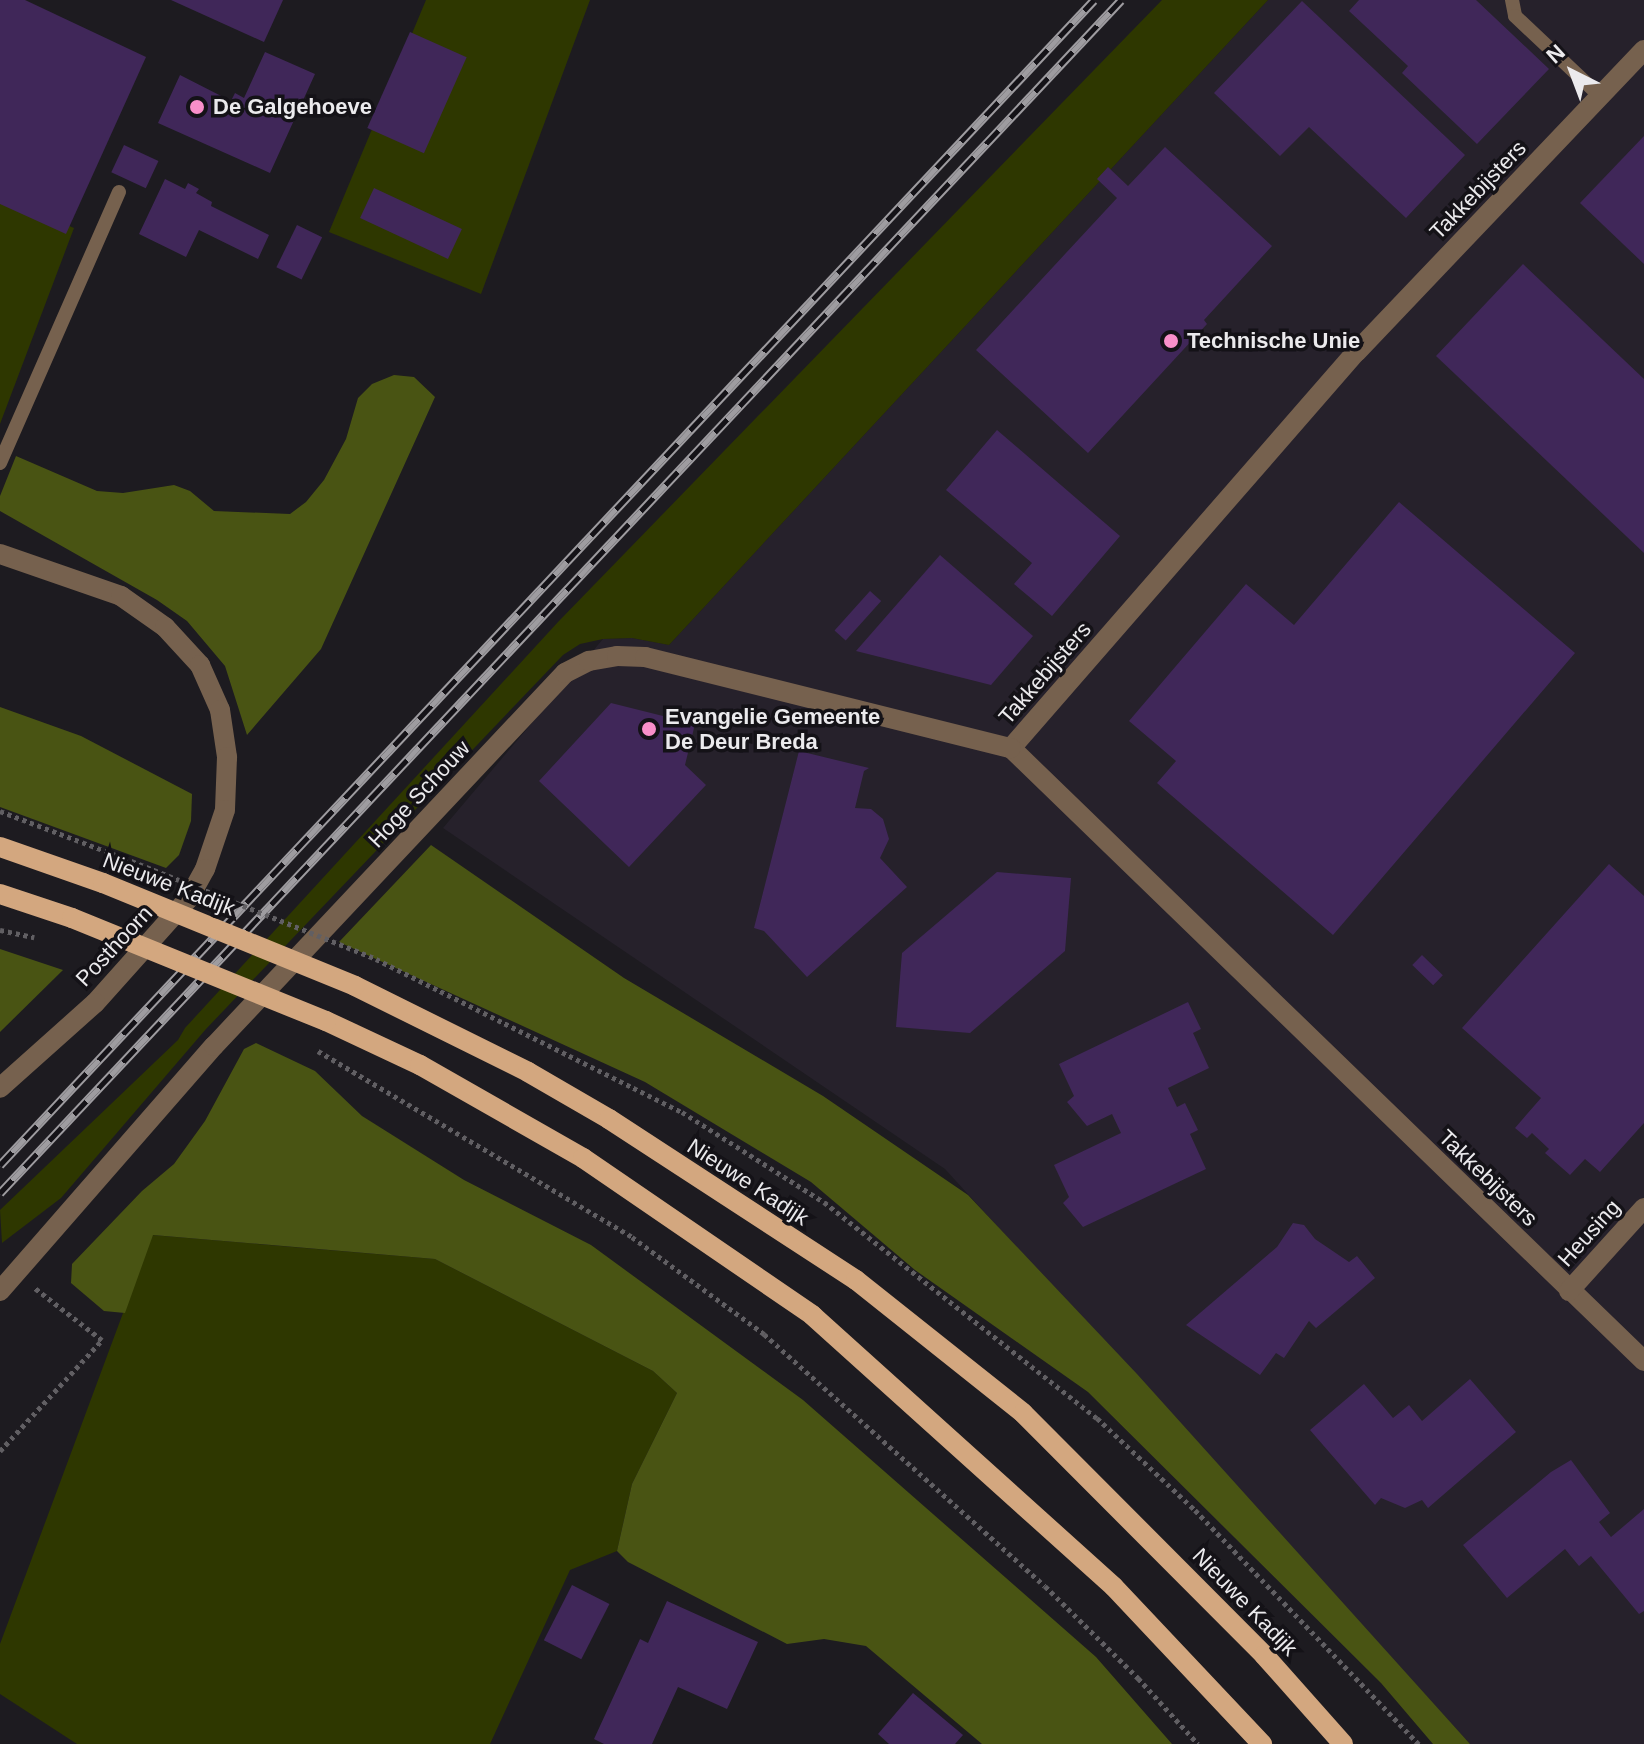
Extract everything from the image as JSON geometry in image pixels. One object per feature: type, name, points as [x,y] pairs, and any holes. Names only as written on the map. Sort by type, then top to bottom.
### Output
[{"type":"main road","name":"Nieuwe Kadijk","points":[[0,847],[103,883],[355,986],[514,1065],[609,1119],[856,1280],[1023,1413],[1264,1655],[1343,1744]]},
{"type":"main road","points":[[0,894],[72,918],[326,1021],[445,1078],[583,1158],[812,1315],[1114,1587],[1262,1744]]},
{"type":"street","name":"Takkebijsters","points":[[1644,50],[1356,352],[1011,748],[1644,1361]]},
{"type":"street","name":"Posthoorn","points":[[0,554],[121,596],[165,627],[200,665],[220,710],[227,757],[225,810],[205,869],[189,898],[95,1003],[0,1088]]},
{"type":"street","name":"Hoge Schouw","points":[[0,1291],[214,1046],[565,673],[603,658],[645,657],[1011,748]]},
{"type":"street","name":"Heusing","points":[[1569,1291],[1644,1208]]},
{"type":"lane","points":[[1512,0],[1515,16],[1600,96]]},
{"type":"lane","points":[[0,463],[119,192]]},
{"type":"path","points":[[0,811],[376,959],[507,1023]]},
{"type":"path","points":[[203,903],[213,891]]},
{"type":"path","points":[[0,930],[38,938]]},
{"type":"path","points":[[307,1044],[632,1237],[764,1334],[1045,1586],[1138,1678],[1198,1744]]},
{"type":"path","points":[[0,1451],[102,1340],[15,1272]]},
{"type":"shaded area","points":[[1268,0],[1644,0],[1644,1744],[1470,1744],[945,1169],[443,828],[603,639],[632,638],[669,645]]},
{"type":"green space","points":[[426,0],[590,0],[481,294],[329,232]]},
{"type":"green space","points":[[1162,0],[1268,0],[669,645],[632,638],[603,639],[580,644],[563,655],[206,1029],[61,1198],[2,1243],[0,1210],[178,1040],[185,1028],[558,622]]},
{"type":"green space","points":[[0,197],[74,228],[0,424]]},
{"type":"green space","points":[[394,375],[414,377],[435,397],[321,649],[247,735],[225,666],[187,621],[157,600],[0,511],[0,496],[16,456],[97,491],[123,493],[174,485],[190,491],[214,511],[290,514],[306,502],[324,480],[346,439],[358,398],[372,384]]},
{"type":"green space","points":[[0,707],[81,736],[192,794],[191,821],[179,855],[166,868],[0,807]]},
{"type":"green space","points":[[431,845],[624,978],[823,1096],[968,1195],[1137,1374],[1470,1744],[1433,1744],[1381,1683],[1088,1392],[915,1270],[811,1182],[645,1082],[339,942]]},
{"type":"green space","points":[[0,949],[63,970],[0,1032]]},
{"type":"green space","points":[[256,1043],[315,1071],[362,1116],[464,1180],[591,1245],[803,1400],[1096,1657],[1172,1744],[982,1744],[866,1646],[824,1639],[787,1644],[628,1562],[617,1551],[632,1484],[677,1393],[653,1371],[435,1259],[153,1235],[125,1313],[104,1311],[71,1283],[72,1264],[142,1191],[174,1164],[205,1121],[244,1049]]},
{"type":"green space","points":[[152,1235],[435,1259],[653,1371],[677,1393],[632,1484],[617,1551],[570,1570],[490,1744],[77,1744],[0,1694],[0,1644]]},
{"type":"building","points":[[0,0],[25,0],[146,57],[66,234],[0,204]]},
{"type":"building","points":[[171,0],[283,0],[264,42]]},
{"type":"building","points":[[1359,0],[1476,0],[1549,69],[1477,144],[1402,73],[1408,66],[1349,11]]},
{"type":"building","points":[[1302,1],[1465,155],[1406,218],[1309,127],[1280,156],[1214,93]]},
{"type":"building","points":[[410,32],[467,57],[424,153],[367,128]]},
{"type":"building","points":[[265,52],[315,74],[270,173],[158,123],[180,75],[231,101],[235,93],[244,98]]},
{"type":"building","points":[[1644,136],[1644,264],[1580,203]]},
{"type":"building","points":[[124,145],[158,161],[146,188],[111,172]]},
{"type":"building","points":[[1165,147],[1272,246],[1204,320],[1207,324],[1088,453],[976,350],[1117,198],[1097,179],[1108,167],[1128,186]]},
{"type":"building","points":[[165,179],[185,189],[188,183],[199,189],[196,193],[212,202],[211,206],[269,235],[258,259],[199,230],[186,257],[139,234]]},
{"type":"building","points":[[374,188],[462,229],[448,259],[360,218]]},
{"type":"building","points":[[297,225],[322,237],[302,280],[276,267]]},
{"type":"building","points":[[1523,264],[1644,379],[1644,553],[1436,356]]},
{"type":"building","points":[[997,430],[1120,536],[1052,616],[1014,584],[1032,563],[946,490]]},
{"type":"building","points":[[1399,502],[1575,653],[1333,935],[1157,783],[1176,761],[1129,721],[1246,584],[1294,625]]},
{"type":"building","points":[[940,555],[1033,636],[991,685],[856,651]]},
{"type":"building","points":[[870,591],[881,601],[846,640],[835,630]]},
{"type":"building","points":[[611,703],[695,724],[685,765],[706,785],[629,867],[539,781]]},
{"type":"building","points":[[799,751],[869,768],[864,771],[855,808],[871,809],[883,819],[889,839],[880,858],[907,887],[807,977],[764,931],[754,928]]},
{"type":"building","points":[[1609,864],[1644,896],[1644,1123],[1600,1172],[1585,1159],[1570,1175],[1545,1153],[1549,1149],[1532,1133],[1527,1138],[1515,1128],[1541,1098],[1462,1028]]},
{"type":"building","points":[[997,872],[1071,878],[1065,951],[970,1033],[896,1027],[902,953]]},
{"type":"building","points":[[1422,955],[1443,975],[1433,985],[1412,965]]},
{"type":"building","points":[[1188,1002],[1201,1029],[1193,1033],[1209,1068],[1168,1088],[1177,1107],[1185,1103],[1198,1130],[1190,1134],[1206,1169],[1083,1227],[1063,1203],[1069,1197],[1054,1165],[1121,1133],[1112,1114],[1087,1126],[1067,1102],[1074,1096],[1059,1064]]},
{"type":"building","points":[[1293,1223],[1304,1225],[1315,1239],[1349,1262],[1357,1256],[1375,1278],[1316,1328],[1309,1321],[1284,1358],[1276,1353],[1260,1375],[1186,1325],[1277,1247]]},
{"type":"building","points":[[1470,1379],[1516,1432],[1428,1508],[1422,1500],[1405,1508],[1381,1498],[1375,1505],[1310,1430],[1364,1384],[1393,1418],[1409,1405],[1422,1421]]},
{"type":"building","points":[[1571,1460],[1610,1513],[1599,1522],[1611,1537],[1644,1509],[1644,1611],[1639,1614],[1591,1556],[1579,1566],[1565,1549],[1507,1598],[1463,1545],[1551,1472]]},
{"type":"building","points":[[572,1585],[609,1604],[581,1659],[544,1640]]},
{"type":"building","points":[[667,1601],[758,1642],[727,1709],[678,1687],[652,1744],[604,1744],[594,1739],[640,1639],[648,1643]]},
{"type":"building","points":[[913,1693],[963,1735],[955,1744],[889,1744],[878,1734]]},
{"type":"railway","points":[[0,1165],[1094,0]]},
{"type":"railway","points":[[0,1193],[1121,0]]},
{"type":"place","name":"De Galgehoeve","points":[[197,107]]},
{"type":"place","name":"Technische Unie","points":[[1171,341]]},
{"type":"place","name":"Evangelie Gemeente De Deur Breda","points":[[649,729]]}]
